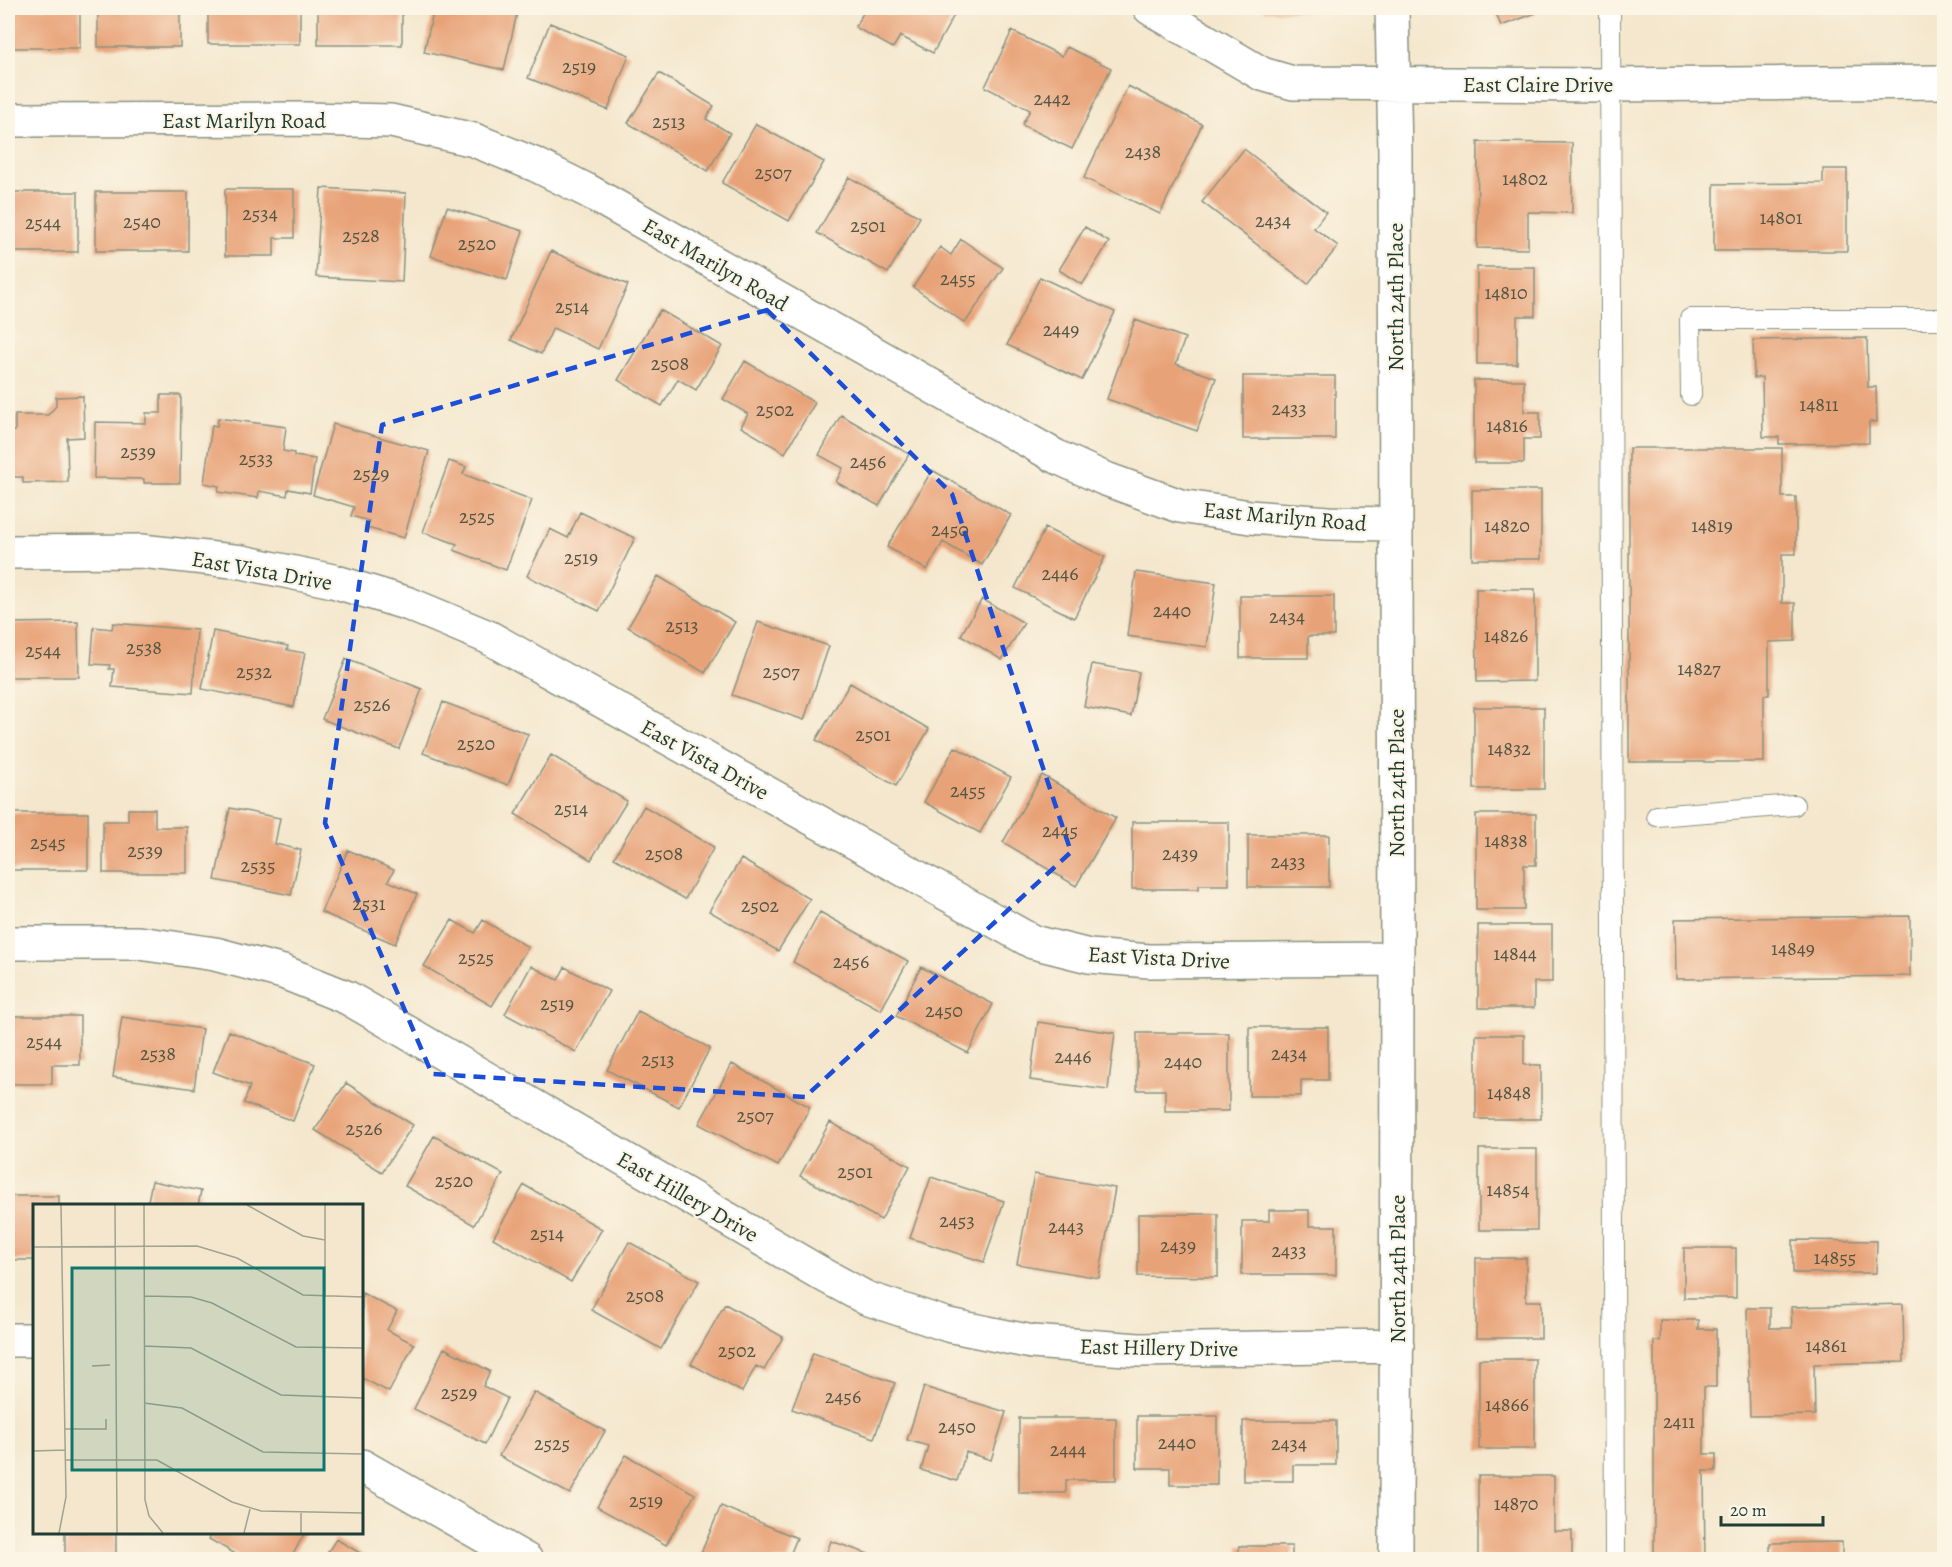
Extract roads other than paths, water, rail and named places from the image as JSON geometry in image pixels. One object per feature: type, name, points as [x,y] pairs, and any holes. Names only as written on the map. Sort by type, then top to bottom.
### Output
[{"type":"street","name":"East Claire Drive","points":[[1150,8],[1262,74],[1293,83],[1610,85],[1944,82]]},
{"type":"street","name":"North 24th Place","points":[[1392,8],[1397,959],[1396,1560]]},
{"type":"street","name":"East Marilyn Road","points":[[8,120],[391,121],[474,140],[536,165],[588,191],[1055,456],[1103,478],[1180,506],[1250,518],[1395,524]]},
{"type":"street","name":"East Vista Drive","points":[[8,552],[141,551],[242,562],[333,581],[409,604],[488,637],[1033,942],[1089,956],[1149,961],[1397,959]]},
{"type":"street","name":"East Hillery Drive","points":[[8,943],[139,943],[215,954],[283,972],[348,998],[820,1273],[866,1298],[948,1325],[1032,1342],[1139,1350],[1397,1346]]},
{"type":"street","points":[[8,1340],[33,1340]]},
{"type":"street","points":[[363,1467],[526,1560]]},
{"type":"lane","points":[[1610,8],[1615,1560]]},
{"type":"lane","points":[[1691,395],[1690,319],[1944,319]]},
{"type":"lane","points":[[1657,816],[1794,805]]}]
